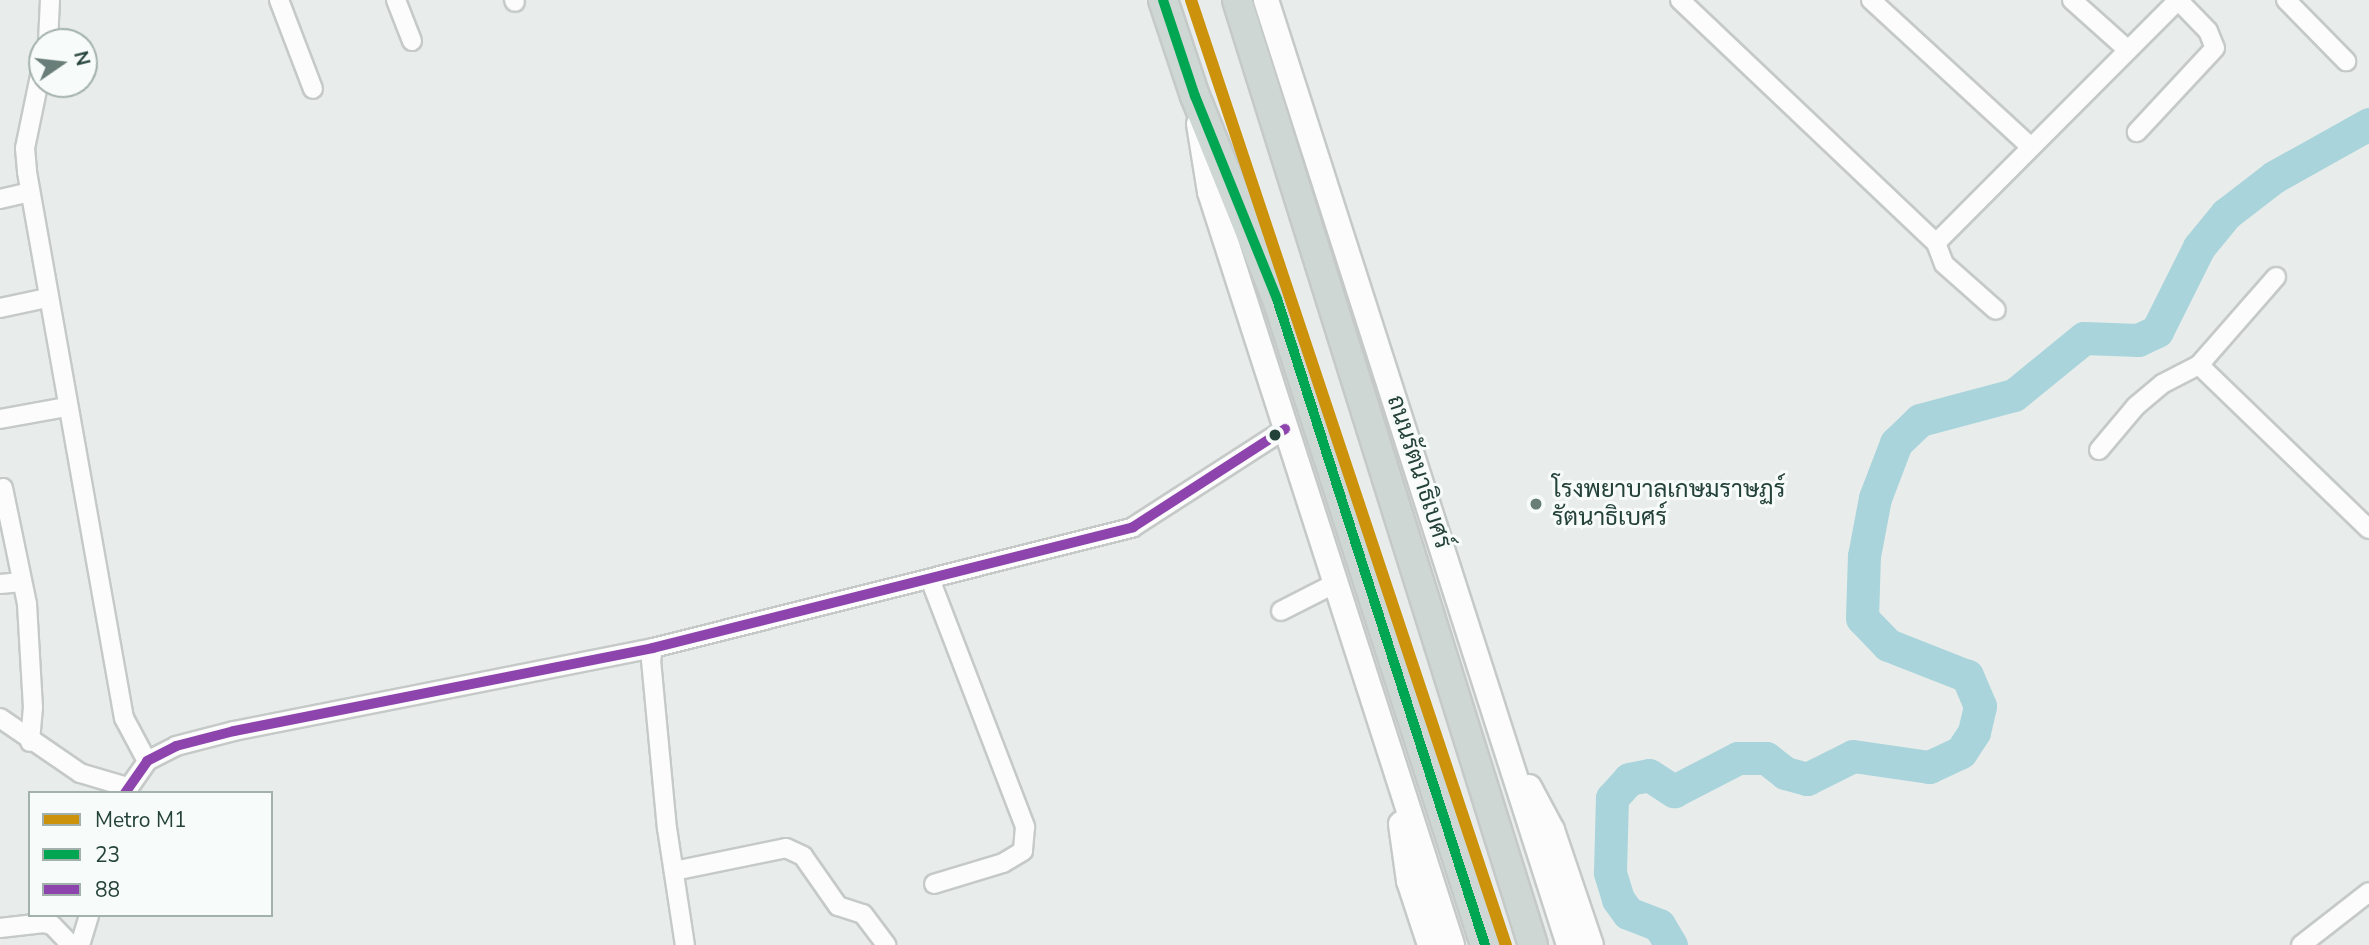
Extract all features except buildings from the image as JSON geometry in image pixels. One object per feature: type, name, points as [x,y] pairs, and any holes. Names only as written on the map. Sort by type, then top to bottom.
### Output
[{"type":"main road","points":[[1163,0],[1195,96],[1277,299],[1485,945]]},
{"type":"main road","name":"ถนนรัตนาธิเบศร์","points":[[1266,0],[1569,945]]},
{"type":"main road","name":"ถนนรัตนาธิเบศร์","points":[[1239,7],[1533,945]]},
{"type":"main road","points":[[1195,96],[1210,192],[1452,945]]},
{"type":"main road","points":[[1498,728],[1552,830],[1591,945]]},
{"type":"main road","points":[[1392,762],[1409,881],[1430,945]]},
{"type":"street","points":[[49,28],[50,0]]},
{"type":"street","points":[[279,0],[313,89]]},
{"type":"street","points":[[396,0],[412,41]]},
{"type":"street","points":[[1680,0],[1936,243],[1944,264],[1996,310]]},
{"type":"street","points":[[1871,0],[2031,147]]},
{"type":"street","points":[[2072,0],[2128,50]]},
{"type":"street","points":[[1936,243],[2178,0],[2208,32],[2215,48],[2137,132]]},
{"type":"street","points":[[2287,0],[2346,61]]},
{"type":"street","points":[[35,98],[25,148],[47,298],[124,718],[147,761]]},
{"type":"street","points":[[0,199],[30,192]]},
{"type":"street","points":[[2099,450],[2136,405],[2162,384],[2199,365],[2276,277]]},
{"type":"street","points":[[0,307],[47,298]]},
{"type":"street","points":[[2199,365],[2369,529]]},
{"type":"street","points":[[0,419],[67,407]]},
{"type":"street","points":[[0,718],[30,742],[80,773],[126,790],[147,761],[177,746],[234,731],[653,648],[1133,527],[1285,429]]},
{"type":"street","points":[[3,488],[22,582],[33,707],[30,742]]},
{"type":"street","points":[[930,579],[1025,827],[1023,851],[1013,857],[934,884]]},
{"type":"street","points":[[0,584],[22,582]]},
{"type":"street","points":[[1281,611],[1334,584]]},
{"type":"street","points":[[653,648],[650,660],[685,945]]},
{"type":"street","points":[[674,871],[786,848],[803,856],[838,906],[863,914],[887,945]]},
{"type":"street","points":[[2301,945],[2369,892]]},
{"type":"street","points":[[80,945],[88,917]]},
{"type":"street","points":[[0,928],[34,921],[52,925],[71,945]]},
{"type":"waterway","points":[[1671,945],[1659,925],[1628,913],[1618,899],[1610,872],[1612,798],[1629,779],[1649,775],[1674,791],[1738,758],[1766,758],[1785,773],[1807,779],[1853,756],[1929,767],[1961,752],[1974,732],[1980,706],[1967,676],[1888,645],[1862,618],[1864,556],[1875,498],[1896,443],[1920,420],[2014,395],[2084,338],[2138,340],[2157,331],[2199,247],[2226,214],[2274,177],[2369,124]]},
{"type":"metro line","name":"M1","points":[[1191,0],[1506,945]]},
{"type":"transit line","name":"23","points":[[1163,0],[1195,96],[1277,299],[1485,945]]},
{"type":"transit line","name":"88","points":[[126,791],[147,761],[176,746],[234,731],[653,648],[1133,527],[1285,429]]},
{"type":"place","name":"โรงพยาบาลเกษมราษฏร์ รัตนาธิเบศร์","points":[[1536,504]]}]
